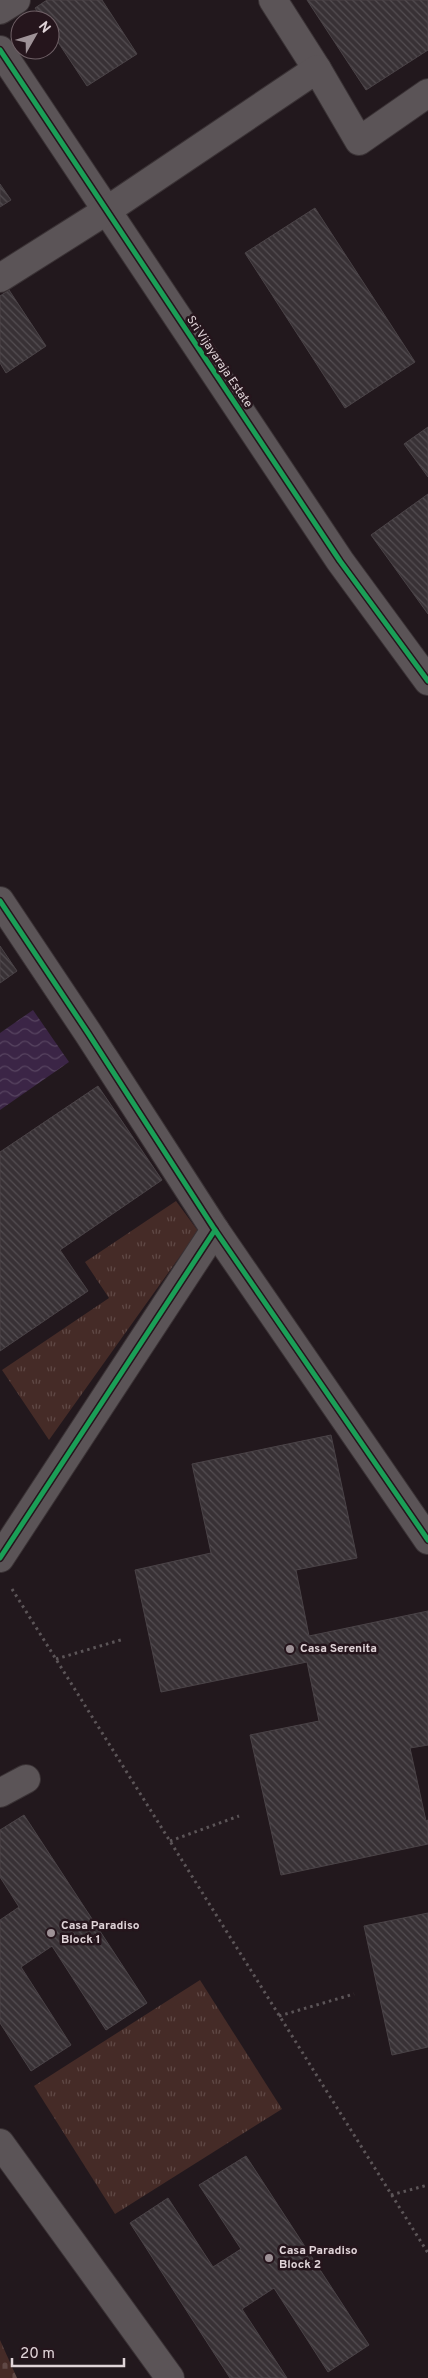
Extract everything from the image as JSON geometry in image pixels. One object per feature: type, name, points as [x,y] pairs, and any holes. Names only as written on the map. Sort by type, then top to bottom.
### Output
[{"type":"street","points":[[0,10],[16,0]]},
{"type":"street","points":[[273,0],[318,69],[359,141],[428,93]]},
{"type":"street","name":"Sri Vijayaraja Estate","points":[[0,50],[340,561],[428,681]]},
{"type":"street","points":[[0,278],[106,211],[318,69]]},
{"type":"street","points":[[0,901],[215,1230],[428,1540]]},
{"type":"street","points":[[0,1558],[215,1230]]},
{"type":"street","points":[[0,1793],[26,1779]]},
{"type":"street","points":[[0,2143],[170,2378]]},
{"type":"path","points":[[10,1586],[428,2253]]},
{"type":"path","points":[[56,1659],[124,1639]]},
{"type":"path","points":[[170,1841],[239,1816]]},
{"type":"path","points":[[279,2016],[354,1994]]},
{"type":"path","points":[[391,2195],[428,2184]]},
{"type":"green space","points":[[176,1201],[198,1231],[49,1440],[2,1370],[109,1298],[85,1262]]},
{"type":"green space","points":[[200,1980],[282,2109],[115,2214],[34,2086]]},
{"type":"green space","points":[[0,2340],[17,2378],[0,2378]]},
{"type":"water","points":[[33,1010],[69,1062],[0,1110],[0,1033]]},
{"type":"building","points":[[47,0],[102,0],[137,54],[87,86],[60,45],[60,10],[36,10],[35,8]]},
{"type":"building","points":[[307,0],[428,0],[428,50],[366,90]]},
{"type":"building","points":[[0,184],[11,200],[0,207]]},
{"type":"building","points":[[315,208],[415,362],[345,408],[245,253]]},
{"type":"building","points":[[9,290],[46,346],[6,373],[0,363],[0,296]]},
{"type":"building","points":[[428,427],[428,477],[404,444]]},
{"type":"building","points":[[428,494],[428,614],[371,535]]},
{"type":"building","points":[[0,946],[17,971],[0,983]]},
{"type":"building","points":[[98,1086],[162,1180],[60,1250],[88,1291],[0,1351],[0,1152]]},
{"type":"building","name":"Casa Serenita","points":[[331,1435],[357,1558],[296,1570],[309,1636],[428,1611],[428,1745],[410,1748],[426,1821],[428,1820],[428,1844],[281,1875],[250,1735],[319,1721],[307,1662],[161,1692],[135,1570],[211,1553],[192,1464]]},
{"type":"building","name":"Casa Paradiso Block 1","points":[[24,1815],[147,2003],[106,2030],[52,1946],[21,1967],[71,2045],[31,2071],[0,2023],[0,1920],[19,1907],[0,1877],[0,1830]]},
{"type":"building","points":[[428,1913],[428,2047],[392,2055],[364,1926]]},
{"type":"building","name":"Casa Paradiso Block 2","points":[[246,2156],[369,2345],[328,2372],[274,2288],[242,2309],[287,2378],[230,2378],[130,2223],[168,2198],[213,2267],[241,2249],[199,2185]]},
{"type":"cycle path","points":[[0,50],[340,561],[428,681]]},
{"type":"cycle path","points":[[0,901],[215,1230],[0,1558]]},
{"type":"cycle path","points":[[215,1230],[428,1540]]},
{"type":"place","name":"Casa Serenita","points":[[290,1649]]},
{"type":"place","name":"Casa Paradiso Block 1","points":[[51,1933]]},
{"type":"place","name":"Casa Paradiso Block 2","points":[[269,2258]]}]
